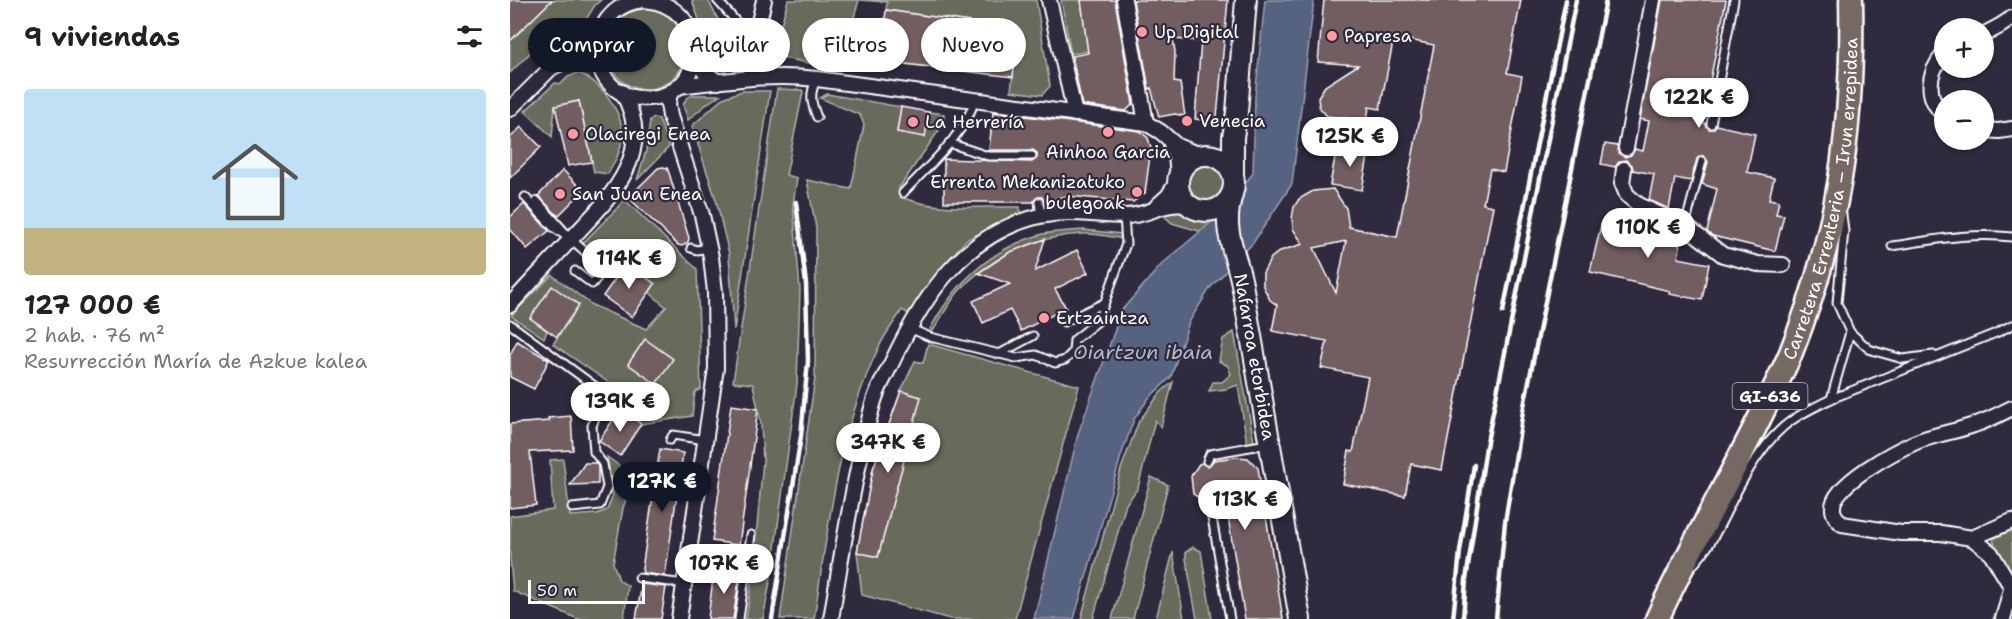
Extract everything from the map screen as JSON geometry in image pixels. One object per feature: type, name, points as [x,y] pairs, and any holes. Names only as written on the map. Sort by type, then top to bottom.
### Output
[{"type":"main road","points":[[1235,124],[1226,141],[1206,155],[1185,164],[1178,178],[1180,195],[1195,208],[1216,209],[1232,194],[1235,124],[1246,0]]},
{"type":"main road","name":"Carretera Errenteria – Irun errepidea","points":[[1657,619],[1789,357],[1814,291],[1840,189],[1846,143],[1851,83],[1851,0]]},
{"type":"main road","points":[[1206,155],[1227,164],[1233,174]]},
{"type":"main road","name":"Nafarroa etorbidea","points":[[1232,194],[1227,216],[1229,238],[1242,284],[1300,619]]},
{"type":"main road","name":"Nafarroa etorbidea","points":[[1195,208],[1217,223],[1229,238]]},
{"type":"street","points":[[608,18],[618,8],[635,1],[654,0],[678,12],[683,18]]},
{"type":"street","points":[[759,18],[764,0]]},
{"type":"street","points":[[1049,0],[1075,114]]},
{"type":"street","points":[[1124,0],[1146,123]]},
{"type":"street","points":[[1626,148],[1653,0]]},
{"type":"street","points":[[1994,29],[2012,18]]},
{"type":"street","points":[[510,109],[547,72]]},
{"type":"street","points":[[603,72],[610,82],[622,92],[648,99],[674,89],[718,81],[789,76],[1146,123],[1184,150],[1206,155]]},
{"type":"street","points":[[680,619],[716,368],[716,292],[709,248],[695,190],[668,104],[674,89],[685,79],[688,72]]},
{"type":"street","points":[[705,72],[718,81]]},
{"type":"street","points":[[751,72],[751,77]]},
{"type":"street","points":[[1934,72],[1930,86],[1931,99],[1934,103]]},
{"type":"street","points":[[622,92],[635,123]]},
{"type":"street","points":[[510,305],[609,199],[623,177],[632,154],[635,123],[639,111],[648,99]]},
{"type":"street","points":[[1994,130],[2012,129]]},
{"type":"street","points":[[831,619],[855,477],[874,400],[909,328],[938,282],[976,245],[1040,209],[1125,216],[1145,212],[1155,207],[1168,196],[1178,178],[1176,157],[1170,141]]},
{"type":"street","points":[[1624,169],[1622,183],[1627,195],[1639,205],[1685,226],[1723,255],[1758,264],[1783,265]]},
{"type":"street","points":[[1155,207],[1171,204],[1195,208]]},
{"type":"street","points":[[2003,619],[2012,588],[1990,553],[1972,538],[1941,533],[1900,533],[1842,524],[1835,516],[1832,507],[1843,488],[1890,455],[1915,442],[1974,425],[2012,408]]},
{"type":"street","points":[[1972,538],[2012,521]]},
{"type":"lane","points":[[717,0],[733,18]]},
{"type":"lane","points":[[1711,124],[1734,0]]},
{"type":"lane","points":[[817,79],[811,90],[817,117]]},
{"type":"lane","points":[[903,193],[961,129],[975,100]]},
{"type":"lane","points":[[949,142],[988,156],[1032,156]]},
{"type":"lane","points":[[1685,226],[1702,161]]},
{"type":"lane","points":[[1840,189],[1844,231],[1837,303],[1850,332],[1869,349],[1903,358],[1947,353]]},
{"type":"lane","points":[[525,196],[553,227],[571,239]]},
{"type":"lane","points":[[537,201],[571,239],[600,265],[601,273],[592,284],[575,271]]},
{"type":"lane","points":[[909,328],[930,337],[1016,358],[1036,356],[1055,363],[1065,360],[1073,352],[1074,340],[1098,321],[1126,244],[1125,216]]},
{"type":"lane","points":[[1892,246],[1955,236],[2012,237]]},
{"type":"lane","points":[[691,248],[697,250],[709,248]]},
{"type":"lane","points":[[1064,322],[1104,303]]},
{"type":"lane","points":[[510,324],[604,393],[592,426],[594,452],[603,464],[607,487],[600,505],[572,508]]},
{"type":"lane","points":[[1670,591],[1705,553],[1738,490],[1758,457],[1779,430],[1809,410],[1831,399],[2012,325]]},
{"type":"lane","points":[[1831,399],[1850,332]]},
{"type":"lane","points":[[999,354],[1033,336]]},
{"type":"lane","points":[[670,440],[673,435],[705,440]]},
{"type":"lane","points":[[1207,461],[1210,454],[1270,444]]},
{"type":"lane","points":[[1209,501],[1230,619]]},
{"type":"lane","points":[[739,619],[751,536]]},
{"type":"lane","points":[[689,554],[747,562]]},
{"type":"lane","points":[[639,578],[685,584]]},
{"type":"green space","points":[[552,0],[601,0],[587,18],[534,18]]},
{"type":"green space","points":[[692,0],[708,0],[717,18],[698,18]]},
{"type":"green space","points":[[788,0],[859,0],[854,18],[802,18],[802,62],[790,59],[790,18],[783,18]]},
{"type":"green space","points":[[860,0],[1036,0],[1050,86],[1042,95],[1011,91],[1013,72],[1026,72],[1026,18],[942,18],[886,10],[887,2]]},
{"type":"green space","points":[[1061,0],[1081,0],[1088,51],[1071,54]]},
{"type":"green space","points":[[646,9],[670,18],[668,18],[668,72],[678,72],[668,82],[654,88],[638,88],[624,82],[614,72],[656,72],[656,18],[622,18],[631,12]]},
{"type":"green space","points":[[528,23],[528,55],[510,73],[510,41]]},
{"type":"green space","points":[[578,73],[587,77],[603,91],[620,119],[621,144],[608,174],[594,172],[579,101],[555,106],[552,137],[525,111],[555,83],[561,84],[568,77]]},
{"type":"green space","points":[[777,89],[802,90],[803,92],[786,175],[797,178],[793,204],[800,290],[797,384],[771,577],[763,619],[746,619],[754,565],[752,553],[757,527],[763,461],[761,424],[753,384],[733,382]]},
{"type":"green space","points":[[742,91],[770,91],[734,330],[729,254],[716,200],[692,126],[723,98]]},
{"type":"green space","points":[[827,94],[901,107],[897,132],[924,137],[929,112],[944,114],[944,123],[899,188],[901,197],[930,205],[1020,207],[1020,213],[966,240],[938,272],[909,314],[902,310],[883,339],[864,381],[844,447],[836,481],[814,619],[780,619],[815,378],[816,228],[807,180],[851,189],[864,125],[860,115],[820,98]]},
{"type":"green space","points":[[692,95],[720,95],[688,120],[683,105]]},
{"type":"green space","points":[[659,119],[669,147],[637,180],[646,151],[650,120]]},
{"type":"green space","points":[[1206,165],[1219,170],[1224,183],[1219,196],[1206,201],[1193,196],[1188,183],[1193,170]]},
{"type":"green space","points":[[625,200],[697,269],[701,389],[695,392],[692,416],[641,424],[620,409],[628,396],[553,344],[579,305],[531,318],[547,331],[544,338],[511,316],[552,275],[592,305],[646,329],[666,307],[649,292],[655,284],[613,256],[602,261],[582,244]]},
{"type":"green space","points":[[1171,210],[1192,215],[1212,226],[1199,231],[1172,223],[1162,214]]},
{"type":"green space","points":[[1084,230],[1122,234],[1124,239],[1083,234],[1048,239],[1015,250],[971,279],[955,296],[933,331],[930,329],[963,282],[991,258],[1024,240],[1043,234]]},
{"type":"green space","points":[[1234,332],[1254,442],[1247,444],[1238,385],[1209,391],[1213,382],[1222,382],[1231,374],[1228,366],[1219,361],[1223,339]]},
{"type":"green space","points":[[928,344],[1079,386],[1015,619],[950,619],[862,595],[857,552],[873,469],[901,391],[915,361],[923,363]]},
{"type":"green space","points":[[1173,382],[1161,427],[1155,420],[1138,488],[1126,504],[1093,619],[1081,619],[1121,469],[1139,421],[1161,392]]},
{"type":"green space","points":[[607,457],[634,476],[623,508],[613,563],[619,580],[628,586],[624,619],[578,619],[513,591],[510,516],[553,510],[550,460],[563,459],[570,516],[597,514],[607,510],[613,495]]},
{"type":"green space","points":[[1151,477],[1168,485],[1133,619],[1112,619]]},
{"type":"green space","points":[[2012,530],[2012,619],[1993,619],[2008,585],[1993,539]]},
{"type":"green space","points":[[1193,547],[1201,551],[1212,619],[1197,619],[1186,559],[1186,552]]},
{"type":"green space","points":[[1173,552],[1184,619],[1156,619]]},
{"type":"water","name":"Oiartzun ibaia","points":[[1265,0],[1314,0],[1292,184],[1253,243],[1210,288],[1189,322],[1171,377],[1149,398],[1134,419],[1121,456],[1074,619],[1034,619],[1078,434],[1122,310],[1161,265],[1224,211],[1253,173],[1255,97]]},
{"type":"building","points":[[510,0],[552,0],[534,18],[528,18],[528,23],[510,41]]},
{"type":"building","points":[[1081,0],[1115,0],[1133,104],[1126,111],[1082,105],[1072,56],[1088,53]]},
{"type":"building","points":[[1133,0],[1228,0],[1217,117],[1211,122],[1195,119],[1201,41],[1173,39],[1174,82],[1180,83],[1185,116],[1175,114],[1159,117],[1151,88],[1149,89]]},
{"type":"building","points":[[1324,0],[1521,0],[1507,73],[1522,76],[1504,172],[1490,169],[1483,204],[1493,206],[1442,470],[1411,464],[1405,496],[1343,484],[1349,451],[1353,452],[1368,377],[1321,368],[1327,341],[1272,331],[1277,305],[1270,300],[1263,286],[1263,273],[1271,258],[1280,251],[1303,244],[1293,229],[1294,207],[1299,199],[1313,191],[1333,189],[1346,208],[1349,227],[1397,237],[1434,45],[1394,37],[1380,109],[1369,107],[1365,132],[1343,147],[1347,118],[1327,116],[1319,107],[1318,97],[1325,86],[1358,65],[1318,62]],"holes":[[[1346,241],[1336,293],[1314,248]]]},
{"type":"building","points":[[1662,0],[1726,0],[1702,122],[1709,129],[1713,129],[1716,125],[1755,134],[1747,172],[1774,178],[1769,199],[1779,201],[1776,214],[1784,215],[1775,251],[1713,236],[1707,232],[1717,189],[1702,184],[1708,162],[1704,156],[1697,159],[1691,181],[1675,178],[1669,209],[1649,200],[1654,174],[1633,170],[1632,165],[1626,160],[1620,161],[1615,167],[1601,164],[1605,144],[1617,146],[1620,154],[1625,157],[1632,154],[1635,149],[1643,151],[1649,121],[1640,119]]},
{"type":"building","points":[[886,10],[942,18],[921,18],[921,66],[909,64],[909,18],[885,18]]},
{"type":"building","points":[[971,72],[1014,72],[1013,77]]},
{"type":"building","name":"Olaciregi Enea","points":[[579,101],[592,162],[568,166],[555,106]]},
{"type":"building","name":"La Herrería","points":[[901,107],[929,112],[925,137],[897,132]]},
{"type":"building","points":[[993,112],[1140,131],[1148,138],[1151,148],[1145,193],[1133,202],[1067,196],[1044,201],[1042,197],[1038,197],[1033,202],[944,202],[944,159],[1032,162],[1037,158],[1037,153],[1033,150],[989,150]]},
{"type":"building","points":[[521,127],[541,147],[510,178],[510,138]]},
{"type":"building","points":[[1337,146],[1369,151],[1362,190],[1330,185]]},
{"type":"building","points":[[658,168],[667,168],[669,173],[689,238],[688,242],[682,246],[678,245],[632,201],[633,193]]},
{"type":"building","name":"San Juan Enea","points":[[563,170],[583,191],[558,216],[538,196]]},
{"type":"building","points":[[524,204],[549,231],[527,249],[510,229],[510,217]]},
{"type":"building","points":[[1646,218],[1665,227],[1664,233],[1674,235],[1680,247],[1678,258],[1709,264],[1702,300],[1669,294],[1670,291],[1590,272],[1602,221],[1644,229]]},
{"type":"building","name":"Ertzaintza","points":[[1045,239],[1035,271],[1077,250],[1088,273],[1055,289],[1066,308],[1021,331],[1010,310],[983,323],[973,301],[1010,284],[978,273],[1010,252]]},
{"type":"building","points":[[626,263],[655,284],[632,317],[603,296]]},
{"type":"building","points":[[552,286],[579,305],[557,337],[530,318]]},
{"type":"building","points":[[645,339],[673,359],[656,384],[628,364]]},
{"type":"building","points":[[517,341],[549,360],[534,389],[510,377],[510,355]]},
{"type":"building","points":[[901,391],[921,397],[878,557],[857,552],[873,469]]},
{"type":"building","points":[[731,405],[758,409],[739,545],[712,541]]},
{"type":"building","points":[[620,409],[641,424],[620,456],[599,441]]},
{"type":"building","points":[[571,416],[573,450],[530,452],[536,505],[510,508],[510,424],[549,421],[548,418]]},
{"type":"building","points":[[660,449],[683,453],[665,576],[643,573],[642,569]]},
{"type":"building","points":[[1248,458],[1258,468],[1283,619],[1245,619],[1225,499],[1215,500],[1209,495],[1204,501],[1193,494],[1191,476],[1199,464],[1208,466],[1214,460]]},
{"type":"building","points":[[585,463],[595,463],[598,466],[598,484],[570,485]]},
{"type":"building","points":[[714,570],[740,574],[733,619],[708,619]]},
{"type":"building","points":[[642,584],[666,587],[661,619],[636,619]]},
{"type":"railway","points":[[1503,312],[1566,0]]},
{"type":"railway","points":[[1463,619],[1466,580],[1486,447],[1576,0]]},
{"type":"railway","points":[[1496,619],[1505,522],[1523,411],[1606,0]]},
{"type":"railway","points":[[772,619],[801,436],[808,361],[806,284],[796,202]]},
{"type":"railway","points":[[1453,619],[1460,551],[1474,465]]},
{"type":"place","name":"Up Digital","points":[[1142,32]]},
{"type":"place","name":"Papresa","points":[[1332,36]]},
{"type":"place","name":"Venecia","points":[[1187,121]]},
{"type":"place","name":"La Herrería","points":[[913,122]]},
{"type":"place","name":"Ainhoa Garcia","points":[[1108,132]]},
{"type":"place","name":"Olaciregi Enea","points":[[573,134]]},
{"type":"place","name":"Errenta Mekanizatuko bulegoak","points":[[1137,192]]},
{"type":"place","name":"San Juan Enea","points":[[560,194]]},
{"type":"place","name":"Ertzaintza","points":[[1044,318]]}]
